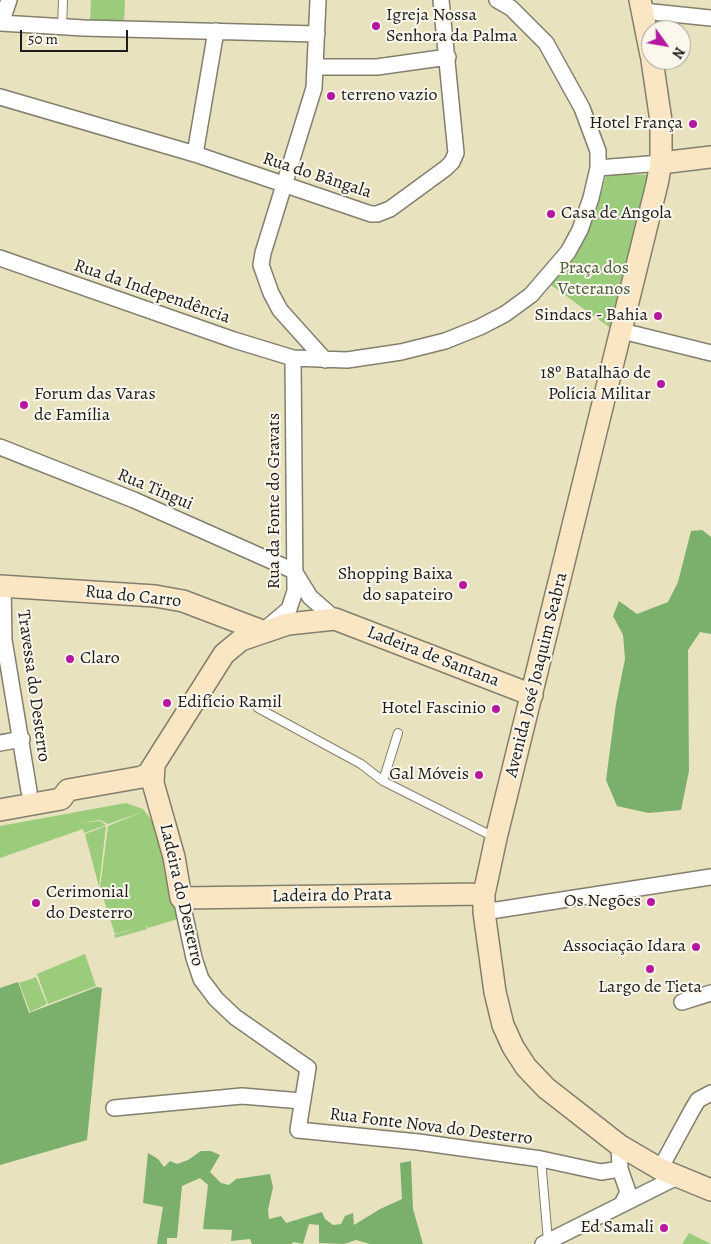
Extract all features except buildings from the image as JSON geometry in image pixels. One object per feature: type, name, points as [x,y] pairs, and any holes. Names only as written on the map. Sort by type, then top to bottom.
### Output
[{"type":"street","points":[[9,0],[1,23],[62,27],[317,34]]},
{"type":"street","points":[[318,0],[316,67],[310,106],[262,253],[261,265],[271,294],[280,310],[325,360]]},
{"type":"street","name":"Rua do Bângala","points":[[0,97],[195,154],[377,214],[390,209],[452,162],[457,143],[441,0]]},
{"type":"street","name":"Rua da Independência","points":[[0,258],[234,340],[293,358],[325,360],[365,358],[446,341],[505,314],[531,295],[568,252],[580,230],[591,198],[598,168],[598,151],[582,108],[546,43],[510,8],[497,0]]},
{"type":"street","points":[[645,20],[642,6],[711,18]]},
{"type":"street","points":[[195,154],[216,31]]},
{"type":"street","points":[[316,67],[376,67],[448,57]]},
{"type":"street","name":"Avenida José Joaquim Seabra","points":[[653,70],[661,121],[661,163],[622,331],[496,838],[484,903],[495,992],[503,1025],[513,1047],[526,1067],[546,1088],[619,1145],[668,1173],[711,1190]]},
{"type":"street","points":[[598,168],[711,157]]},
{"type":"street","points":[[622,331],[711,353]]},
{"type":"street","name":"Rua da Fonte do Gravats","points":[[262,631],[282,617],[289,609],[295,591],[293,358]]},
{"type":"street","name":"Rua Tingui","points":[[0,447],[134,500],[294,571]]},
{"type":"street","name":"Ladeira de Santana","points":[[294,571],[310,596],[335,619],[532,695]]},
{"type":"street","name":"Rua do Carro","points":[[2,586],[155,596],[183,601],[262,631]]},
{"type":"street","name":"Travessa do Desterro","points":[[2,586],[4,640],[22,739],[29,791]]},
{"type":"street","points":[[0,796],[59,785],[68,790],[134,779],[148,774],[224,654],[226,631],[219,614]]},
{"type":"street","name":"Ladeira de Santana","points":[[224,654],[241,640],[262,631],[288,624],[335,619]]},
{"type":"street","points":[[0,743],[22,739]]},
{"type":"street","name":"Ladeira do Desterro","points":[[154,766],[155,792],[174,857],[194,958],[201,979],[235,1016],[308,1068]]},
{"type":"street","points":[[134,779],[155,792]]},
{"type":"street","points":[[0,810],[61,799],[68,790]]},
{"type":"street","points":[[484,903],[711,877]]},
{"type":"street","name":"Ladeira do Prata","points":[[181,898],[484,903]]},
{"type":"street","points":[[682,1002],[711,993]]},
{"type":"street","name":"Rua Fonte Nova do Desterro","points":[[308,1068],[298,1130],[418,1142],[541,1159],[601,1172],[620,1169]]},
{"type":"street","points":[[546,1243],[622,1204],[668,1173],[692,1110],[698,1100],[711,1093]]},
{"type":"street","points":[[114,1108],[242,1096],[302,1101]]},
{"type":"street","points":[[619,1145],[620,1169],[628,1192],[622,1204]]},
{"type":"lane","points":[[62,27],[63,0]]},
{"type":"lane","points":[[258,708],[360,764],[383,781],[496,838]]},
{"type":"lane","points":[[383,781],[398,733]]},
{"type":"lane","points":[[541,1159],[546,1243]]},
{"type":"green space","points":[[91,0],[125,0],[124,22],[90,21]]},
{"type":"green space","name":"Praça dos Veteranos","points":[[607,173],[649,175],[613,330],[551,285],[580,247],[595,215]]},
{"type":"green space","points":[[702,530],[711,537],[711,634],[700,632],[688,650],[689,771],[681,810],[648,813],[617,806],[606,780],[616,704],[625,659],[623,635],[613,616],[619,601],[637,614],[668,602],[678,582],[691,531]]},
{"type":"green space","points":[[126,803],[143,809],[155,825],[178,919],[148,928],[146,925],[147,929],[115,938],[114,935],[140,927],[115,934],[100,888],[108,826],[142,812],[108,824],[100,820],[81,823],[100,821],[106,825],[84,833],[83,829],[0,858],[0,826]]},
{"type":"green space","points":[[106,826],[99,887],[85,834]]},
{"type":"green space","points":[[85,954],[96,986],[48,1004],[37,974]]},
{"type":"green space","points":[[36,977],[47,1004],[30,1012],[19,983]]},
{"type":"green space","points":[[18,982],[29,1013],[97,987],[102,988],[87,1140],[0,1165],[0,988]]},
{"type":"green space","points":[[201,1151],[211,1151],[220,1155],[210,1172],[221,1183],[229,1185],[236,1179],[270,1174],[273,1187],[268,1210],[269,1219],[281,1216],[286,1223],[322,1212],[325,1219],[333,1225],[341,1224],[345,1216],[353,1213],[354,1225],[380,1209],[402,1199],[400,1163],[411,1161],[413,1209],[423,1244],[370,1244],[356,1240],[344,1244],[319,1243],[319,1225],[309,1224],[303,1244],[293,1242],[292,1244],[252,1244],[250,1239],[231,1241],[232,1230],[203,1229],[208,1185],[200,1178],[182,1186],[177,1238],[167,1238],[167,1244],[157,1244],[163,1207],[143,1203],[148,1153],[158,1159],[164,1167],[170,1161],[177,1164],[188,1160]]},
{"type":"green space","points":[[689,1233],[711,1244],[682,1244]]},
{"type":"place","name":"Igreja Nossa Senhora da Palma","points":[[376,26]]},
{"type":"place","name":"terreno vazio","points":[[331,96]]},
{"type":"place","name":"Hotel França","points":[[693,124]]},
{"type":"place","name":"Casa de Angola","points":[[551,214]]},
{"type":"place","name":"Sindacs - Bahia","points":[[658,316]]},
{"type":"place","name":"18º Batalhão de Polícia Militar","points":[[661,384]]},
{"type":"place","name":"Forum das Varas de Família","points":[[24,405]]},
{"type":"place","name":"Shopping Baixa do sapateiro","points":[[463,585]]},
{"type":"place","name":"Claro","points":[[70,659]]},
{"type":"place","name":"Edifício Ramil","points":[[167,703]]},
{"type":"place","name":"Hotel Fascinio","points":[[496,709]]},
{"type":"place","name":"Gal Móveis","points":[[479,775]]},
{"type":"place","name":"Os Negões","points":[[651,902]]},
{"type":"place","name":"Cerimonial do Desterro","points":[[36,903]]},
{"type":"place","name":"Associação Idara","points":[[696,947]]},
{"type":"place","name":"Largo de Tieta","points":[[650,969]]},
{"type":"place","name":"Ed Samali","points":[[664,1228]]}]
